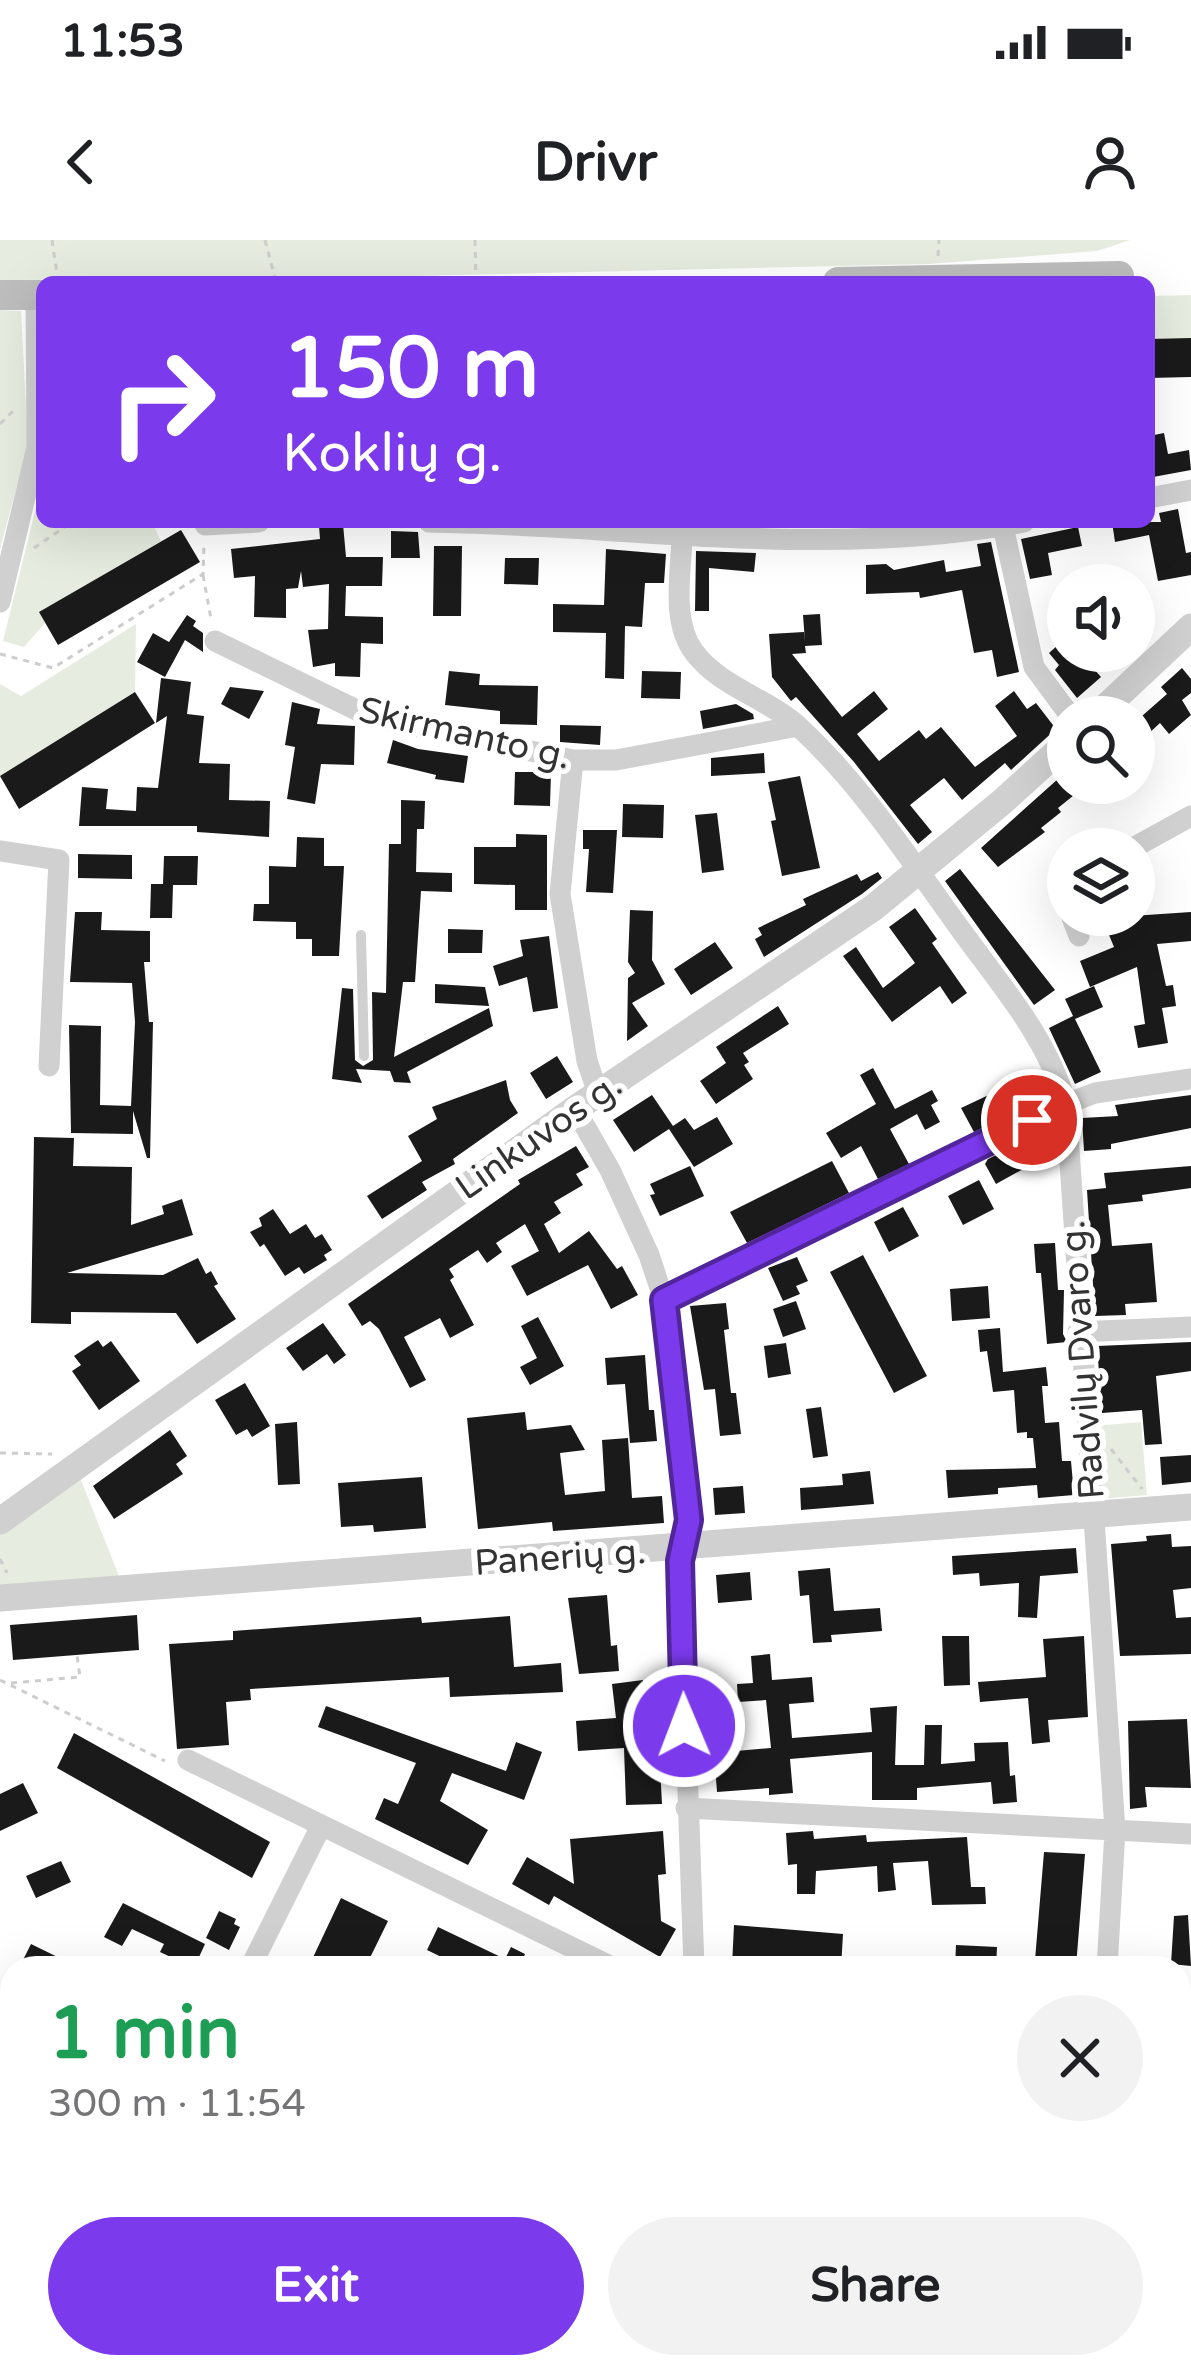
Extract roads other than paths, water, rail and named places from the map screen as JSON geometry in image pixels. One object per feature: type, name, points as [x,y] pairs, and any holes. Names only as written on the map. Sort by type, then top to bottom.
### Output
[{"type":"main road","points":[[0,295],[36,292]]},
{"type":"street","points":[[0,602],[36,452]]},
{"type":"street","points":[[1155,497],[1191,490]]},
{"type":"street","points":[[569,528],[869,540],[978,528]]},
{"type":"street","points":[[1015,528],[1034,667],[1055,696]]},
{"type":"street","name":"Radvilų Dvaro g.","points":[[682,536],[681,626],[692,650],[709,668],[798,726],[852,785],[1038,1037],[1058,1076],[1066,1104],[1114,1830],[1108,1956]]},
{"type":"street","points":[[1117,696],[1191,627]]},
{"type":"street","name":"Skirmanto g.","points":[[215,640],[371,717],[573,760],[616,760],[798,726]]},
{"type":"street","points":[[573,760],[560,894],[587,1061],[586,1101],[664,1300],[689,1520],[680,1561],[693,1956]]},
{"type":"street","name":"Linkuvos g.","points":[[0,1520],[586,1101],[801,958],[920,872],[1047,760]]},
{"type":"street","points":[[1155,836],[1191,816]]},
{"type":"street","points":[[0,851],[59,860],[49,1066]]},
{"type":"street","points":[[664,1300],[1066,1104],[1095,1093],[1191,1079]]},
{"type":"street","points":[[1078,1332],[1191,1327]]},
{"type":"street","name":"Panerių g.","points":[[0,1598],[1191,1508]]},
{"type":"street","points":[[188,1760],[589,1956]]},
{"type":"street","points":[[686,1808],[1191,1834]]},
{"type":"street","points":[[256,1956],[321,1826]]},
{"type":"lane","points":[[361,935],[364,1056]]}]
